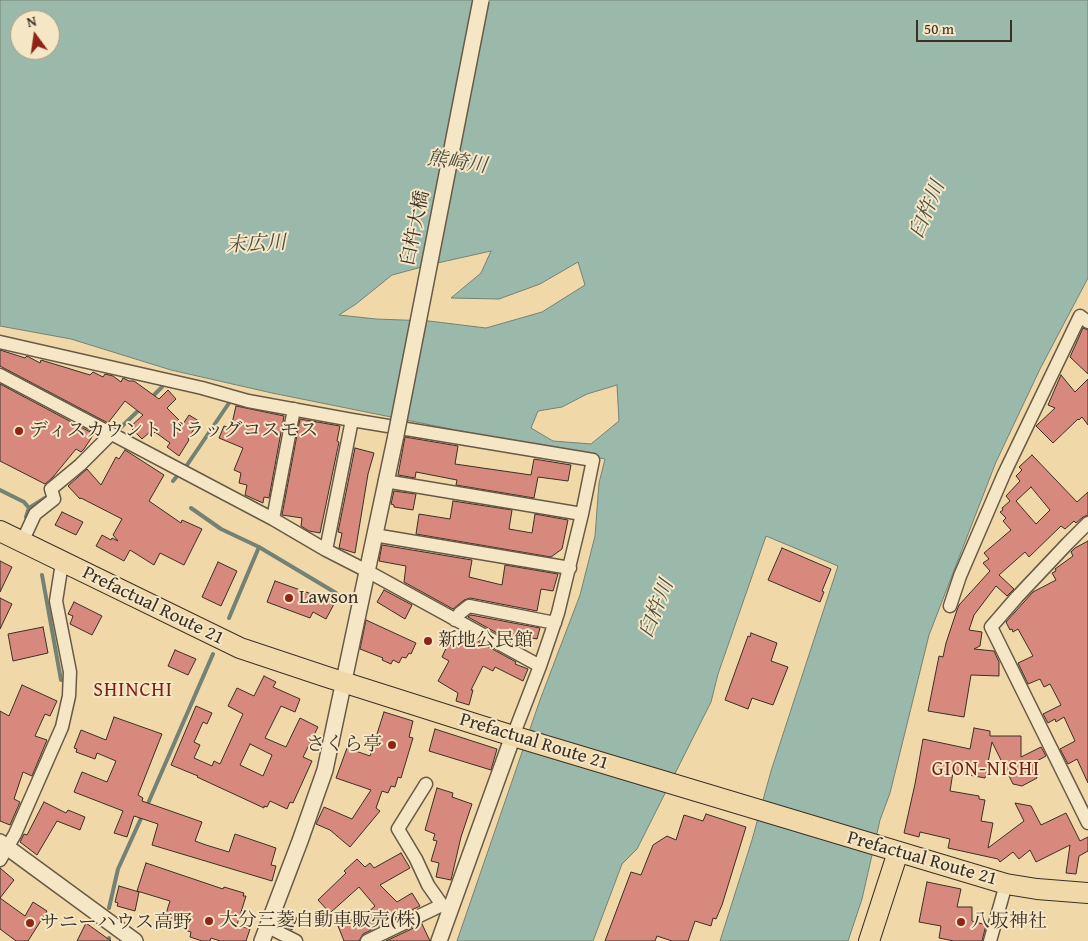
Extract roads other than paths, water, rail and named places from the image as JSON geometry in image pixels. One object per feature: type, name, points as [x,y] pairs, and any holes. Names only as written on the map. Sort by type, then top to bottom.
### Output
[{"type":"main road","name":"Prefactual Route 21","points":[[0,531],[62,563],[240,648],[517,738],[1006,884],[1088,894]]},
{"type":"main road","points":[[869,941],[891,850]]},
{"type":"street","name":"臼杵大橋","points":[[265,934],[324,770],[396,434],[481,0]]},
{"type":"street","points":[[950,606],[960,576],[1004,474],[1080,316],[1088,322]]},
{"type":"street","points":[[0,342],[248,400],[352,420],[593,460],[570,568],[555,623],[517,738],[447,907],[439,941]]},
{"type":"street","points":[[0,375],[273,519],[326,550],[540,666]]},
{"type":"street","points":[[273,519],[294,409]]},
{"type":"street","points":[[326,550],[352,420]]},
{"type":"street","points":[[22,542],[36,514],[54,499],[51,489],[80,465],[111,434]]},
{"type":"street","points":[[386,481],[582,514]]},
{"type":"street","points":[[1088,524],[1030,583],[991,627],[1088,823]]},
{"type":"street","points":[[374,535],[570,568]]},
{"type":"street","points":[[62,563],[56,601],[70,672],[69,696],[62,727],[2,850],[134,941]]},
{"type":"street","points":[[456,620],[460,613],[469,606],[555,623]]},
{"type":"street","points":[[426,784],[398,829],[416,859],[428,885],[447,907]]},
{"type":"street","points":[[990,941],[1006,884]]},
{"type":"street","points":[[367,941],[447,907]]},
{"type":"street","points":[[265,934],[296,941]]},
{"type":"water","points":[[0,0],[1088,0],[1088,278],[1040,369],[996,462],[929,635],[890,793],[880,820],[862,899],[848,941],[720,941],[752,840],[771,771],[838,566],[766,536],[718,674],[711,702],[637,849],[622,864],[593,941],[457,941],[540,700],[580,595],[595,536],[599,483],[605,459],[272,393],[171,370],[71,339],[0,326]],"holes":[[[491,251],[481,273],[451,298],[499,299],[540,284],[578,262],[585,285],[542,312],[486,328],[429,321],[376,319],[339,315],[392,275]],[[617,385],[619,421],[591,444],[553,441],[531,428],[538,411],[562,407],[587,394]]]},
{"type":"waterway","points":[[151,398],[162,387]]},
{"type":"waterway","points":[[185,468],[229,403]]},
{"type":"waterway","points":[[117,431],[141,408]]},
{"type":"waterway","points":[[173,481],[178,475]]},
{"type":"waterway","points":[[0,490],[24,502],[29,508]]},
{"type":"waterway","points":[[26,517],[29,508],[45,498]]},
{"type":"waterway","points":[[191,508],[221,529],[259,547],[336,593],[342,602]]},
{"type":"waterway","points":[[229,618],[259,547]]},
{"type":"waterway","points":[[42,575],[61,680]]},
{"type":"waterway","points":[[146,808],[213,654]]},
{"type":"waterway","points":[[109,908],[118,869],[143,814]]},
{"type":"place","name":"ディスカウント ドラッグコスモス","points":[[19,431]]},
{"type":"place","name":"Lawson","points":[[289,598]]},
{"type":"place","name":"新地公民館","points":[[428,641]]},
{"type":"place","name":"さくら亭","points":[[392,745]]},
{"type":"place","name":"大分三菱自動車販売(株)","points":[[209,921]]},
{"type":"place","name":"八坂神社","points":[[961,922]]},
{"type":"place","name":"サニーハウス高野","points":[[30,923]]},
{"type":"district","name":"SHINCHI","points":[[133,691]]},
{"type":"district","name":"GION-NISHI","points":[[986,770]]},
{"type":"water label","name":"熊崎川","points":[[457,163]]},
{"type":"water label","name":"臼杵川","points":[[928,210]]},
{"type":"water label","name":"末広川","points":[[256,245]]},
{"type":"water label","name":"臼杵川","points":[[657,609]]}]
